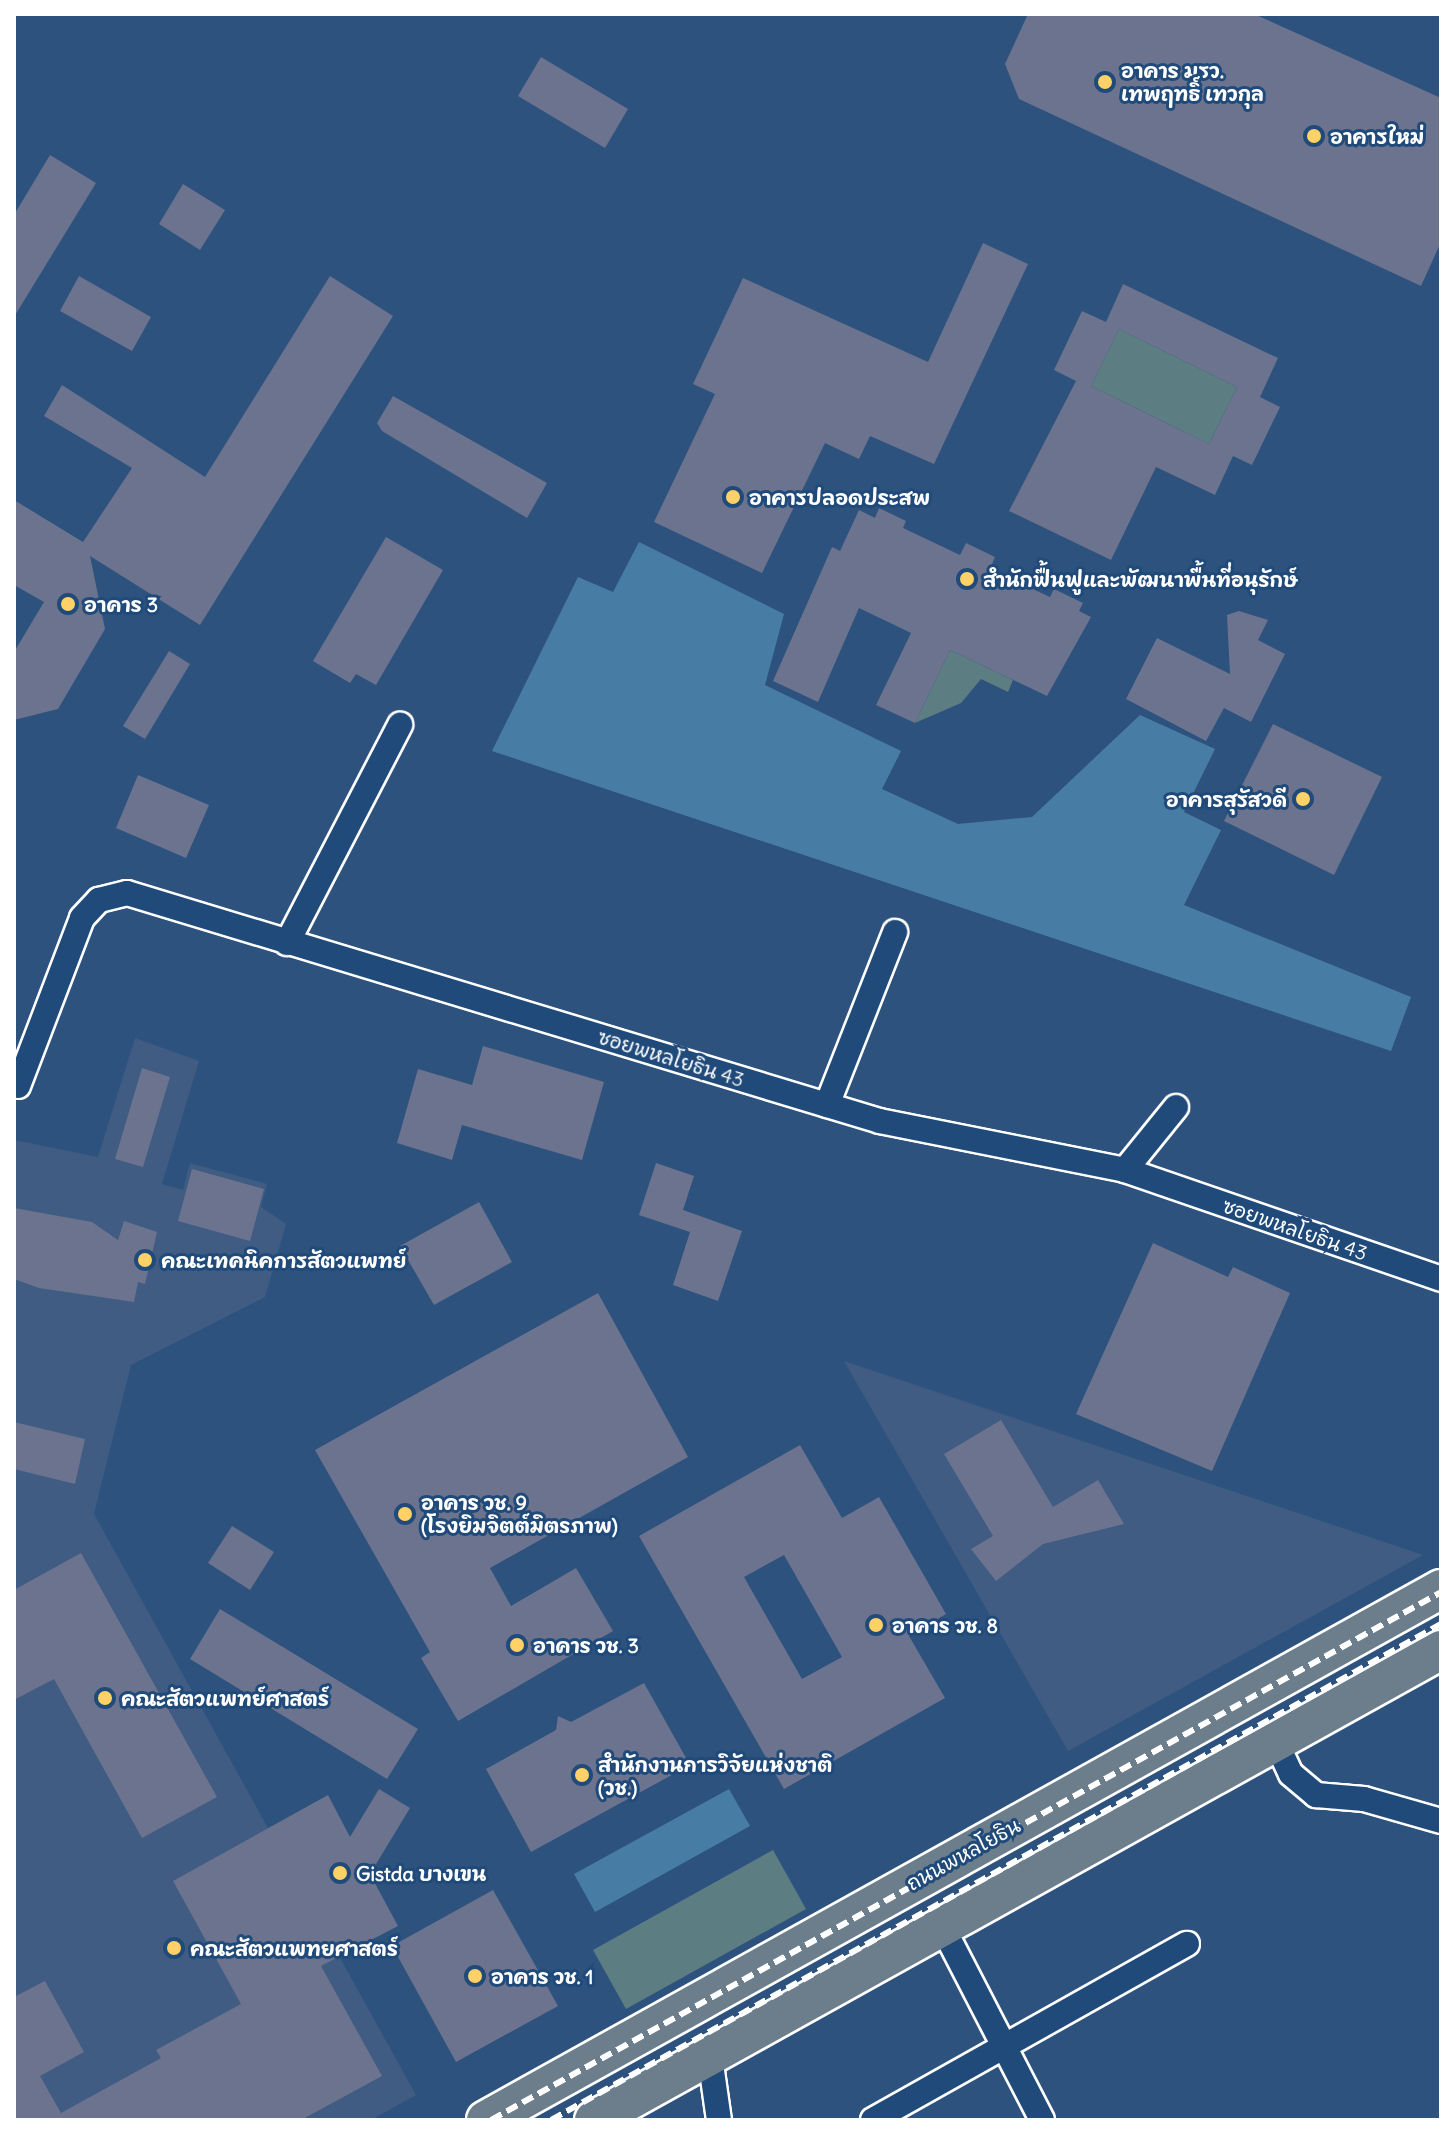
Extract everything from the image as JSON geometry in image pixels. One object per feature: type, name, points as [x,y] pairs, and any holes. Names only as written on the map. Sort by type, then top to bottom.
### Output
[{"type":"main road","name":"ถนนพหลโยธิน","points":[[486,2120],[1441,1589]]},
{"type":"main road","points":[[594,2120],[1431,1655],[1394,1615]]},
{"type":"street","points":[[287,943],[400,725]]},
{"type":"street","name":"ซอยพหลโยธิน 43","points":[[18,1086],[82,918],[99,900],[127,893],[880,1121],[1125,1170],[1441,1279]]},
{"type":"street","points":[[827,1105],[895,932]]},
{"type":"street","points":[[1125,1170],[1176,1107]]},
{"type":"street","points":[[1276,1742],[1291,1774],[1316,1795],[1364,1799],[1441,1821]]},
{"type":"street","points":[[942,1926],[1002,2050],[1042,2120]]},
{"type":"street","points":[[873,2120],[1187,1944]]},
{"type":"street","points":[[710,2057],[719,2120]]},
{"type":"shaded area","points":[[639,542],[784,614],[765,685],[901,751],[882,789],[958,824],[1032,817],[1140,715],[1215,749],[1184,812],[1221,830],[1184,905],[1411,997],[1391,1051],[492,751],[578,577],[613,592]]},
{"type":"shaded area","name":"คณะสัตวแพทยศาสตร์","points":[[135,1038],[199,1061],[162,1184],[183,1190],[190,1163],[267,1184],[261,1207],[286,1224],[265,1297],[131,1365],[94,1514],[416,2095],[371,2120],[14,2120],[14,1140],[98,1157]]},
{"type":"shaded area","points":[[844,1361],[1423,1555],[1068,1751]]},
{"type":"shaded area","points":[[729,1789],[750,1826],[595,1912],[574,1874]]},
{"type":"green space","points":[[1119,329],[1237,387],[1209,444],[1091,386]]},
{"type":"green space","points":[[950,650],[1013,680],[1008,692],[981,679],[961,703],[915,723]]},
{"type":"green space","points":[[773,1850],[806,1909],[626,2009],[593,1950]]},
{"type":"building","name":"อาคารใหม่","points":[[1028,14],[1254,14],[1441,98],[1441,242],[1421,286],[1019,99],[1005,64]]},
{"type":"building","points":[[541,57],[628,109],[605,148],[518,96]]},
{"type":"building","points":[[50,155],[96,183],[14,317],[14,215]]},
{"type":"building","points":[[183,184],[225,210],[200,250],[159,224]]},
{"type":"building","points":[[983,243],[1028,264],[934,464],[870,436],[859,459],[825,443],[762,573],[654,522],[715,394],[693,384],[743,278],[928,362]]},
{"type":"building","points":[[79,276],[151,317],[132,351],[60,311]]},
{"type":"building","points":[[330,276],[393,316],[200,625],[90,556],[105,629],[58,709],[14,720],[14,652],[44,602],[14,585],[14,500],[83,542],[132,468],[44,416],[62,385],[205,477]]},
{"type":"building","points":[[1123,284],[1278,358],[1260,397],[1280,407],[1252,465],[1233,456],[1215,495],[1156,467],[1111,560],[1009,511],[1076,381],[1054,370],[1082,311],[1106,322]],"holes":[[[1119,329],[1237,387],[1209,444],[1091,386]]]},
{"type":"building","points":[[393,396],[547,483],[527,518],[382,431],[377,423]]},
{"type":"building","points":[[879,508],[906,521],[903,528],[960,555],[966,543],[995,557],[990,569],[1050,597],[1054,589],[1083,603],[1079,611],[1091,617],[1047,696],[950,650],[915,723],[876,705],[911,633],[859,608],[818,702],[773,681],[832,547],[840,551],[859,510],[875,518]]},
{"type":"building","points":[[386,537],[443,570],[376,685],[356,674],[350,683],[313,661]]},
{"type":"building","points":[[1239,611],[1268,620],[1258,640],[1285,654],[1251,722],[1224,708],[1206,741],[1126,699],[1157,638],[1230,674],[1227,615]]},
{"type":"building","points":[[169,651],[190,664],[145,739],[123,726]]},
{"type":"building","name":"อาคารสุรัสวดี","points":[[1273,724],[1382,777],[1334,875],[1224,821]]},
{"type":"building","points":[[138,775],[209,805],[186,858],[116,828]]},
{"type":"building","points":[[483,1046],[604,1082],[582,1160],[462,1125],[452,1160],[397,1143],[418,1069],[472,1085]]},
{"type":"building","points":[[142,1068],[170,1077],[143,1167],[115,1159]]},
{"type":"building","points":[[656,1163],[694,1176],[683,1210],[742,1231],[718,1301],[673,1285],[690,1232],[639,1215]]},
{"type":"building","points":[[192,1169],[264,1189],[250,1241],[178,1221]]},
{"type":"building","points":[[479,1202],[512,1262],[434,1305],[400,1246]]},
{"type":"building","points":[[14,1208],[92,1222],[118,1240],[124,1221],[157,1232],[145,1284],[138,1282],[134,1302],[39,1288],[14,1279]]},
{"type":"building","points":[[1153,1243],[1228,1277],[1233,1267],[1290,1293],[1212,1471],[1076,1414]]},
{"type":"building","points":[[598,1293],[688,1457],[490,1568],[511,1606],[576,1568],[613,1631],[458,1721],[421,1658],[430,1652],[315,1450]]},
{"type":"building","points":[[1001,1420],[1053,1507],[1098,1480],[1124,1524],[1043,1544],[996,1581],[971,1549],[993,1536],[944,1454]]},
{"type":"building","points":[[14,1422],[85,1439],[75,1484],[14,1469]]},
{"type":"building","name":"อาคาร วช. 8","points":[[800,1445],[842,1518],[879,1497],[946,1614],[909,1636],[945,1698],[784,1789],[639,1536]],"holes":[[[784,1555],[842,1657],[802,1679],[744,1577]]]},
{"type":"building","points":[[232,1526],[274,1552],[250,1590],[208,1563]]},
{"type":"building","name":"คณะสัตวแพทย์ศาสตร์","points":[[81,1553],[217,1797],[142,1838],[54,1679],[14,1700],[14,1590]]},
{"type":"building","points":[[220,1609],[418,1729],[387,1779],[190,1659]]},
{"type":"building","points":[[644,1683],[690,1765],[531,1852],[486,1769],[556,1730],[558,1716],[571,1722]]},
{"type":"building","points":[[379,1789],[410,1808],[370,1874],[398,1926],[321,1966],[382,2076],[301,2120],[14,2120],[14,1997],[45,1981],[84,2052],[40,2076],[61,2113],[161,2058],[156,2050],[241,2004],[173,1881],[328,1795],[350,1837]]},
{"type":"building","name":"อาคาร วช. 1","points":[[493,1890],[558,2006],[456,2062],[392,1946]]},
{"type":"railway","points":[[491,2120],[1441,1592]]},
{"type":"railway","points":[[551,2120],[1441,1624]]},
{"type":"place","name":"อาคาร มรว. เทพฤทธิ์ เทวกุล","points":[[1105,82]]},
{"type":"place","name":"อาคารใหม่","points":[[1314,136]]},
{"type":"place","name":"อาคารปลอดประสพ","points":[[733,497]]},
{"type":"place","name":"สำนักฟื้นฟูและพัฒนาพื้นที่อนุรักษ์","points":[[967,579]]},
{"type":"place","name":"อาคาร 3","points":[[68,604]]},
{"type":"place","name":"อาคารสุรัสวดี","points":[[1303,799]]},
{"type":"place","name":"คณะเทคนิคการสัตวแพทย์","points":[[145,1260]]},
{"type":"place","name":"อาคาร วช. 9 (โรงยิมจิตต์มิตรภาพ)","points":[[405,1514]]},
{"type":"place","name":"อาคาร วช. 8","points":[[876,1625]]},
{"type":"place","name":"อาคาร วช. 3","points":[[517,1645]]},
{"type":"place","name":"คณะสัตวแพทย์ศาสตร์","points":[[105,1698]]},
{"type":"place","name":"สำนักงานการวิจัยแห่งชาติ (วช.)","points":[[582,1775]]},
{"type":"place","name":"Gistda บางเขน","points":[[340,1873]]},
{"type":"place","name":"คณะสัตวแพทยศาสตร์","points":[[174,1948]]},
{"type":"place","name":"อาคาร วช. 1","points":[[475,1976]]}]
